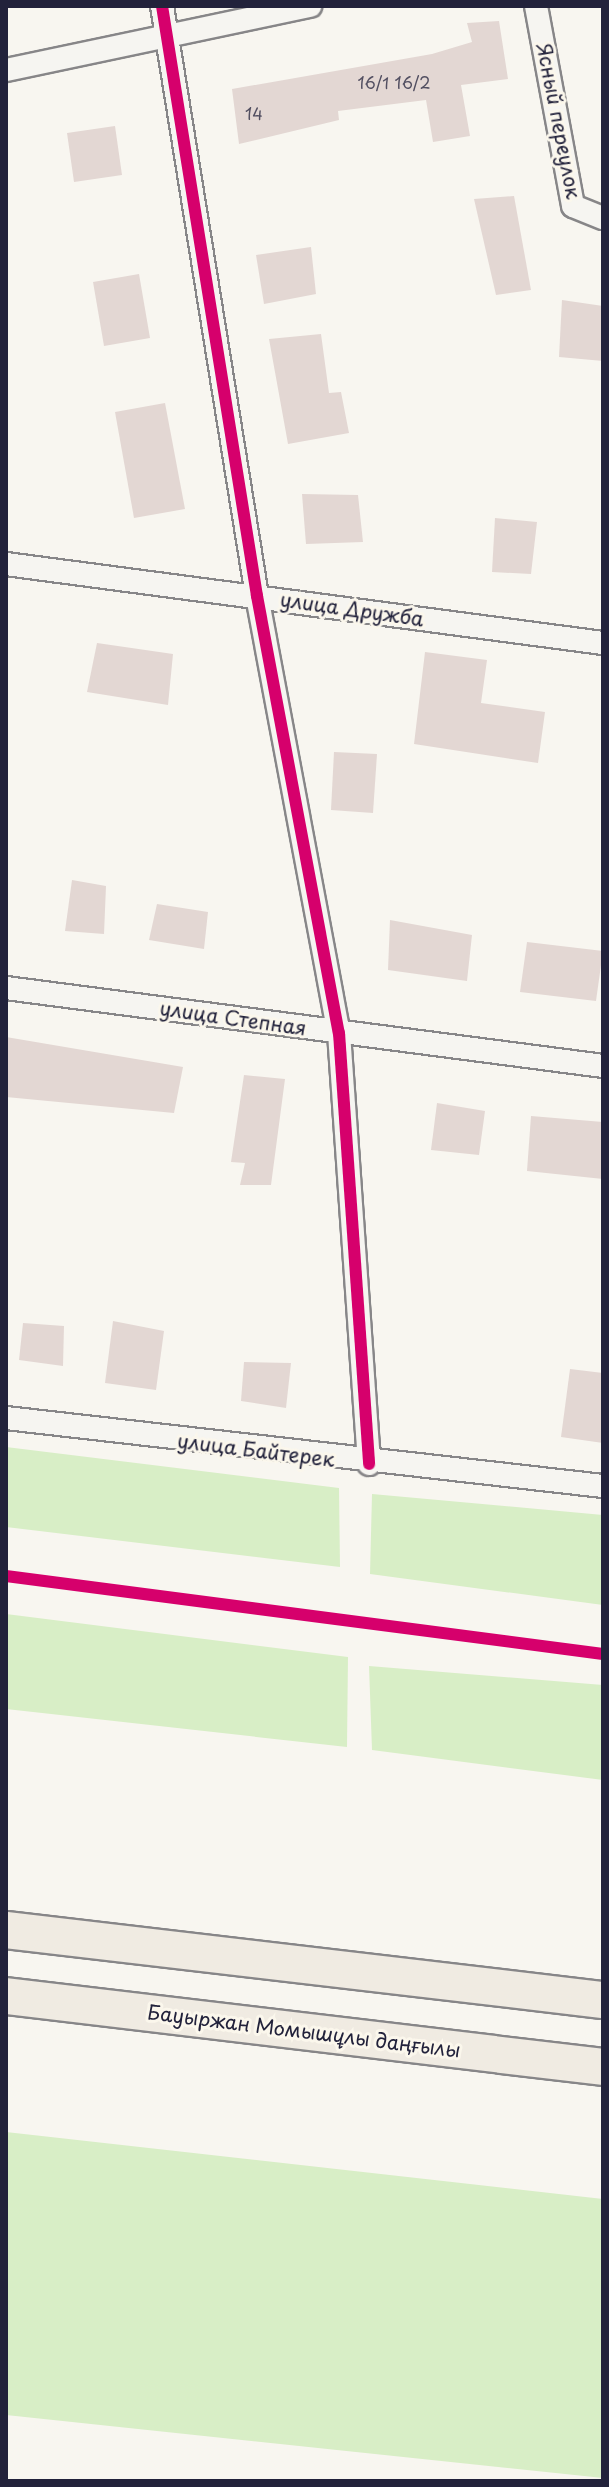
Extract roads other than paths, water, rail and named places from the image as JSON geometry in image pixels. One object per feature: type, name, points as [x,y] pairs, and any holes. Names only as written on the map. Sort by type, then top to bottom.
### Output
[{"type":"main road","points":[[6,1930],[603,2000]]},
{"type":"main road","name":"Бауыржан Момышұлы даңғылы","points":[[6,1996],[603,2067]]},
{"type":"street","points":[[162,6],[161,38],[257,596],[339,1033],[369,1464]]},
{"type":"street","points":[[6,70],[310,6]]},
{"type":"street","name":"Ясный переулок","points":[[536,6],[573,206],[603,218]]},
{"type":"street","name":"улица Дружба","points":[[6,564],[603,643]]},
{"type":"street","name":"улица Степная","points":[[6,988],[603,1066]]},
{"type":"street","name":"улица Байтерек","points":[[6,1418],[369,1464],[603,1486]]}]
